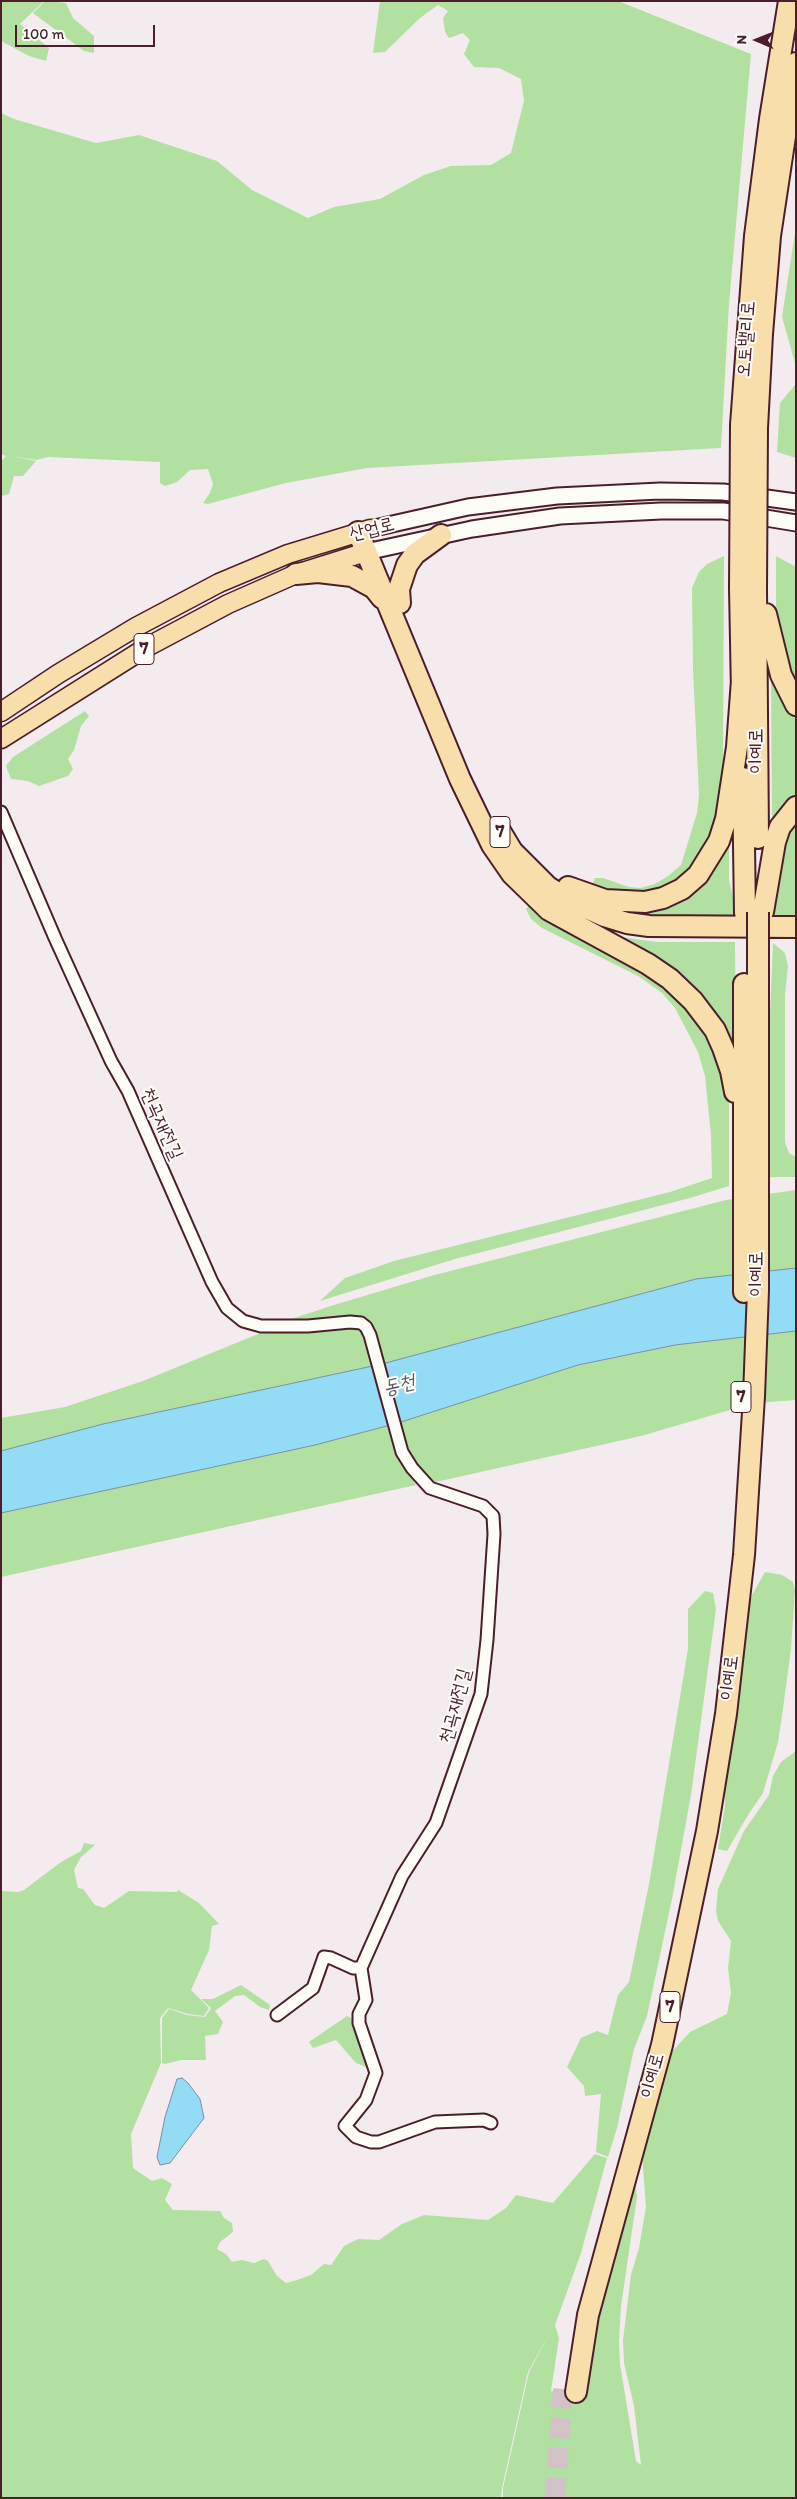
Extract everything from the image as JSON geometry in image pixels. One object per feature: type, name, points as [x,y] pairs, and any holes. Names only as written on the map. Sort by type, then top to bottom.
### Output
[{"type":"highway","name":"오토밸리로","points":[[753,589],[749,426],[755,236],[770,119],[789,1]]},
{"type":"highway","name":"오토밸리로","points":[[742,680],[753,589],[756,523],[749,426],[762,334],[770,236],[796,63]]},
{"type":"highway","name":"7","points":[[364,530],[393,604],[487,822],[492,846],[512,874],[549,910],[648,964],[670,979],[703,1011],[715,1030],[731,1071],[750,1173]]},
{"type":"highway","points":[[393,604],[407,565],[415,554],[441,535]]},
{"type":"highway","name":"7","points":[[296,574],[318,572],[352,576],[374,588],[393,604]]},
{"type":"highway","points":[[753,589],[781,675],[796,705]]},
{"type":"highway","name":"이예로","points":[[570,2390],[576,2312],[650,2041],[694,1828],[731,1618],[750,1173],[751,948],[755,912],[753,589]]},
{"type":"highway","points":[[487,822],[523,857],[567,886],[586,895],[626,902],[645,902],[663,898],[682,889],[698,875],[709,859],[726,819],[737,747],[742,680]]},
{"type":"highway","name":"이예로","points":[[742,680],[755,912]]},
{"type":"highway","points":[[755,912],[780,827],[796,807]]},
{"type":"highway","points":[[487,822],[497,847],[520,874],[562,906],[602,925],[647,934],[796,935]]},
{"type":"highway","name":"7","points":[[487,822],[512,851],[548,887],[567,899],[604,916],[627,923],[649,926],[796,927]]},
{"type":"main road","name":"산업로","points":[[1,712],[58,674],[136,627],[219,583],[288,554],[364,530],[468,507],[557,496],[660,491],[723,492],[796,502]]},
{"type":"main road","name":"산업로","points":[[1,739],[147,647],[228,604],[296,574],[372,551],[472,528],[560,516],[661,511],[723,511],[796,523]]},
{"type":"street","name":"천곡재전길","points":[[1,812],[59,947],[111,1061],[128,1091],[212,1282],[227,1308],[243,1321],[261,1326],[287,1327],[356,1322],[366,1327],[370,1335],[402,1452],[412,1468],[430,1488],[483,1506],[493,1516],[494,1534],[486,1661],[476,1711],[444,1805],[425,1843],[394,1892],[361,1968]]},
{"type":"street","points":[[277,2015],[313,1988],[320,1963],[324,1957],[354,1968],[361,1968],[366,2000],[360,2014],[359,2023],[376,2073],[366,2100],[345,2126],[350,2133],[364,2140],[379,2142],[435,2122],[484,2120],[491,2123]]},
{"type":"green space","points":[[1,1],[44,1],[20,24],[49,48],[46,61],[29,56],[1,41]]},
{"type":"green space","points":[[45,1],[66,3],[73,18],[94,36],[94,53],[84,51],[33,13]]},
{"type":"green space","points":[[380,1],[618,1],[751,54],[729,304],[721,448],[367,468],[286,483],[208,504],[203,503],[210,493],[213,484],[208,469],[190,470],[177,482],[165,486],[160,483],[160,462],[48,457],[36,460],[12,456],[36,461],[23,476],[14,476],[9,494],[1,496],[1,462],[6,456],[1,454],[1,113],[14,119],[96,143],[139,135],[217,161],[252,190],[308,218],[334,207],[380,199],[424,175],[451,166],[491,165],[511,153],[524,101],[521,79],[499,68],[474,67],[464,54],[470,40],[463,33],[449,38],[445,32],[443,18],[448,11],[438,5],[420,18],[385,52],[373,53]]},
{"type":"green space","points":[[796,226],[796,458],[777,452],[780,403],[795,385],[795,363],[782,317]]},
{"type":"green space","points":[[724,556],[723,771],[714,828],[693,870],[664,890],[620,896],[592,885],[595,878],[603,878],[629,887],[640,888],[655,884],[668,876],[681,865],[697,813],[699,795],[693,669],[692,588],[699,572],[707,564]]},
{"type":"green space","points":[[776,556],[796,567],[796,693],[776,630]]},
{"type":"green space","points":[[771,671],[796,719],[796,799],[772,824]]},
{"type":"green space","points":[[85,711],[89,716],[81,726],[74,750],[68,759],[73,769],[68,776],[39,786],[28,781],[11,779],[6,766],[13,757]]},
{"type":"green space","points":[[796,816],[796,922],[772,922],[772,891],[778,850]]},
{"type":"green space","points":[[722,846],[729,846],[729,880],[735,905],[735,920],[630,918],[604,904],[649,906]]},
{"type":"green space","points":[[529,906],[562,928],[665,985],[704,1026],[726,1081],[729,1102],[729,1186],[690,1198],[455,1259],[320,1301],[345,1278],[394,1261],[670,1192],[712,1178],[711,1135],[705,1076],[698,1052],[675,1008],[662,993],[638,976],[542,928],[531,919],[526,909]]},
{"type":"green space","points":[[602,931],[622,937],[657,942],[735,942],[736,1054],[723,1032]]},
{"type":"green space","points":[[773,943],[785,953],[788,966],[785,995],[785,1142],[789,1153],[796,1157],[796,1177],[767,1177],[768,1062]]},
{"type":"green space","points":[[796,1190],[796,1268],[696,1279],[382,1364],[103,1424],[1,1451],[1,1418],[65,1407],[143,1381],[263,1332],[371,1326],[368,1321],[356,1317],[288,1324],[288,1320],[431,1276],[726,1200]]},
{"type":"green space","points":[[796,1331],[796,1400],[769,1402],[730,1410],[641,1436],[436,1482],[430,1480],[407,1452],[398,1423],[578,1365],[675,1345]]},
{"type":"green space","points":[[387,1426],[397,1457],[416,1485],[1,1577],[1,1513],[315,1445]]},
{"type":"green space","points":[[765,1572],[782,1575],[793,1582],[795,1590],[791,1649],[782,1716],[778,1742],[763,1793],[727,1851],[718,1849],[725,1805],[725,1778],[747,1615],[752,1595]]},
{"type":"green space","points":[[705,1591],[713,1593],[716,1609],[691,1795],[672,1899],[647,2016],[634,2049],[617,2128],[608,2157],[596,2152],[601,2094],[585,2096],[584,2086],[567,2067],[581,2038],[597,2031],[608,2035],[618,1995],[629,1982],[649,1884],[688,1649],[688,1609]]},
{"type":"green space","points":[[796,1751],[796,2498],[503,2498],[503,2488],[529,2372],[551,2331],[528,2372],[502,2488],[501,2498],[1,2498],[1,1891],[18,1892],[24,1890],[61,1862],[81,1851],[84,1843],[95,1845],[81,1857],[74,1870],[78,1888],[83,1889],[95,1905],[104,1908],[129,1891],[177,1892],[178,1890],[199,1903],[219,1924],[212,1926],[209,1950],[191,1990],[209,2008],[204,2016],[188,2014],[168,2008],[160,2018],[161,2063],[131,2134],[133,2168],[152,2181],[162,2178],[172,2184],[165,2200],[173,2210],[220,2211],[224,2218],[232,2223],[233,2232],[220,2242],[217,2249],[226,2254],[232,2262],[242,2260],[254,2263],[264,2259],[268,2261],[277,2276],[286,2283],[297,2280],[311,2275],[324,2264],[331,2265],[344,2246],[358,2239],[379,2240],[402,2224],[424,2215],[488,2220],[506,2208],[516,2195],[553,2203],[595,2154],[607,2158],[581,2253],[555,2325],[559,2338],[551,2391],[583,2397],[600,2310],[635,2179],[637,2197],[621,2306],[619,2340],[620,2364],[636,2461],[641,2465],[634,2406],[624,2363],[623,2340],[631,2275],[639,2248],[646,2207],[642,2155],[668,2056],[690,2032],[727,2014],[731,1993],[728,1968],[731,1941],[718,1921],[716,1911],[718,1889],[744,1831],[769,1795],[773,1776],[781,1762]]},
{"type":"green space","points":[[241,1985],[270,2005],[269,2010],[260,2007],[244,1995],[235,1996],[215,2011],[223,2022],[218,2034],[205,2036],[206,2060],[181,2060],[162,2063],[162,2018],[169,2009],[187,2015],[205,2017],[211,2008],[201,1999],[213,1999]]},
{"type":"green space","points":[[347,2016],[354,2020],[371,2069],[356,2063],[336,2040],[313,2048],[309,2042]]},
{"type":"water","name":"동천","points":[[796,1268],[796,1331],[675,1345],[578,1365],[398,1423],[315,1445],[1,1513],[1,1451],[103,1424],[382,1364],[696,1279]]},
{"type":"water","points":[[182,2078],[200,2099],[204,2118],[170,2163],[160,2165],[157,2157],[165,2117],[177,2079]]},
{"type":"tunnel","points":[[555,2498],[563,2389]]}]
